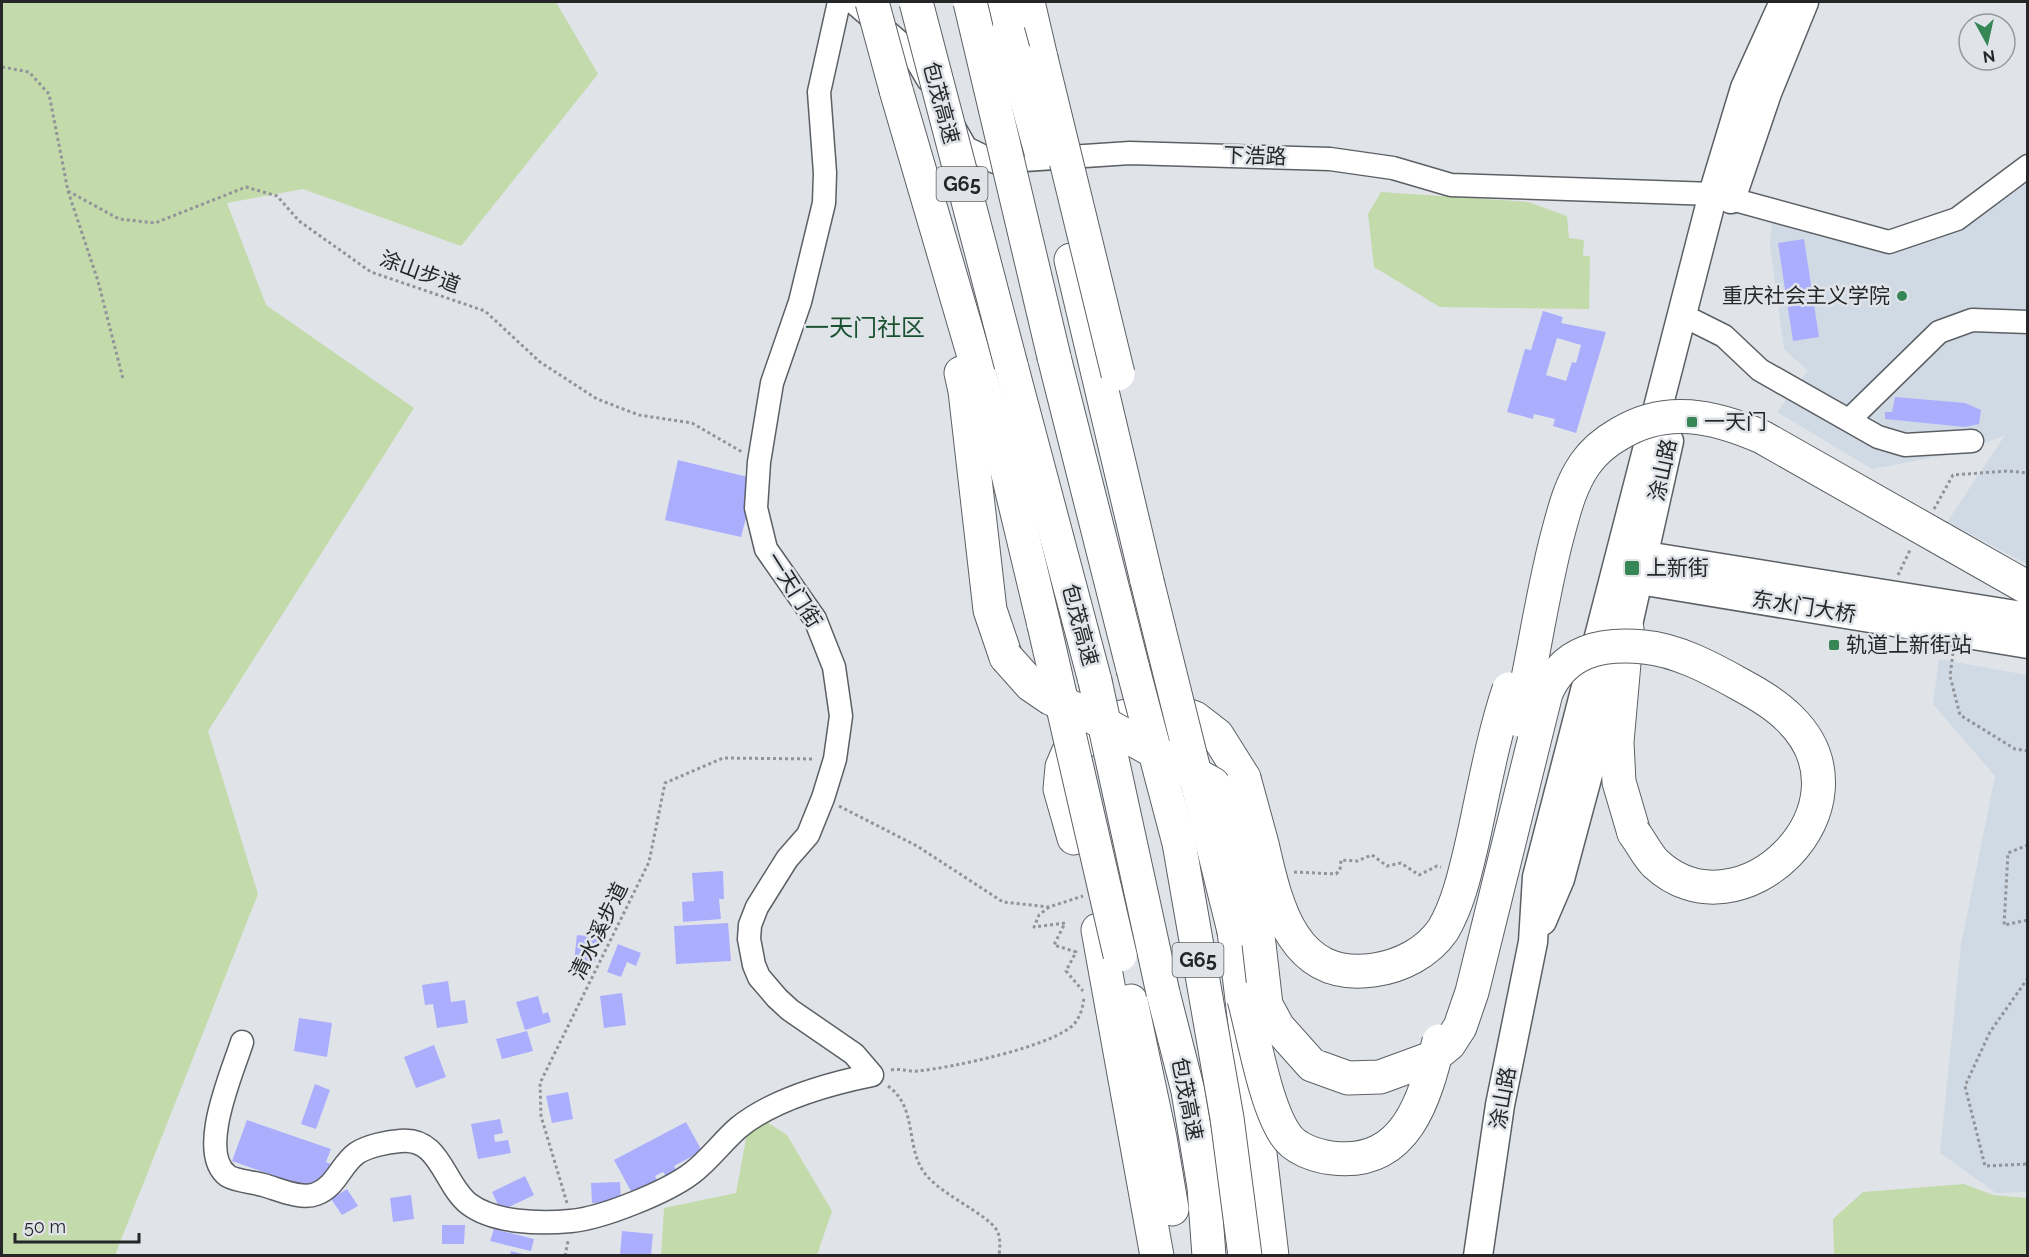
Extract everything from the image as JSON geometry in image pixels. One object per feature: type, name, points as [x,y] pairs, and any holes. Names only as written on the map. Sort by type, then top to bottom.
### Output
[{"type":"highway","points":[[872,2],[910,140],[921,215],[973,386],[1023,530],[1160,1138],[1179,1256]]},
{"type":"highway","name":"包茂高速","points":[[916,2],[1095,681],[1163,993],[1188,1091],[1204,1187],[1209,1256]]},
{"type":"highway","name":"包茂高速","points":[[970,2],[1054,357],[1179,843],[1227,1118],[1245,1256]]},
{"type":"highway","points":[[998,2],[1071,260],[1109,376]]},
{"type":"highway","points":[[1028,2],[1109,376],[1136,481],[1146,574],[1234,931],[1244,999],[1272,1256]]},
{"type":"highway","points":[[973,386],[990,610],[1006,657],[1030,685],[1050,698],[1087,714],[1213,784],[1232,812],[1242,842],[1256,918],[1266,1005],[1278,1027],[1312,1065],[1348,1078],[1380,1077],[1432,1059],[1449,1044],[1460,1027],[1472,992],[1546,693],[1554,674],[1567,661],[1599,648],[1629,646],[1655,648],[1696,662],[1765,698],[1790,718],[1809,745],[1818,776],[1815,810],[1805,833],[1792,852],[1772,869],[1744,882],[1713,886],[1684,881],[1655,863],[1634,833],[1619,782],[1617,742],[1627,629]]},
{"type":"highway","points":[[1157,1256],[1098,930],[1060,789],[1062,767],[1068,753],[1116,718],[1150,712],[1178,712],[1195,718],[1217,735],[1244,778],[1272,890],[1288,931],[1306,952],[1332,967],[1364,972],[1388,968],[1411,960],[1442,930],[1464,881],[1504,703],[1547,576],[1573,486],[1595,450],[1626,429],[1667,416],[1692,415],[1715,419],[1762,437],[2028,588]]},
{"type":"highway","points":[[1244,999],[1274,1114],[1286,1137],[1316,1156],[1340,1159],[1379,1151],[1395,1142],[1411,1123],[1427,1091],[1522,707],[1547,576]]},
{"type":"main road","name":"涂山路","points":[[1478,1256],[1500,1105],[1533,942],[1537,877],[1630,566],[1694,321],[1745,87],[1784,2]]},
{"type":"main road","name":"涂山路","points":[[1533,942],[1560,879],[1627,629],[1630,566],[1722,197],[1804,2]]},
{"type":"main road","name":"东水门大桥","points":[[1630,566],[2028,617]]},
{"type":"main road","name":"东水门大桥","points":[[1630,566],[2028,644]]},
{"type":"street","name":"一天门街","points":[[839,2],[819,92],[825,173],[824,202],[800,302],[772,383],[759,462],[756,508],[766,549],[815,619],[834,667],[841,716],[835,759],[824,798],[808,835],[787,859],[753,917],[749,939],[759,977],[777,998],[790,1010],[854,1054],[872,1075]]},
{"type":"street","name":"下浩路","points":[[853,2],[912,53],[966,148],[994,162],[1130,153],[1330,159],[1393,168],[1451,185],[1722,197],[1889,242],[1957,219],[2028,166]]},
{"type":"street","points":[[1850,419],[1939,332],[1972,320],[2028,322]]},
{"type":"street","points":[[1694,321],[1724,336],[1760,370],[1850,419],[1878,437],[1905,445],[1972,441]]},
{"type":"street","points":[[242,1042],[216,1124],[215,1148],[219,1164],[228,1176],[308,1196],[332,1185],[356,1154],[394,1142],[416,1141],[429,1148],[455,1190],[469,1204],[501,1218],[572,1221],[636,1202],[692,1173],[738,1128],[789,1100],[830,1084],[872,1075]]},
{"type":"path","points":[[2,67],[29,72],[49,94],[68,191],[98,281],[123,379]]},
{"type":"path","name":"涂山步道","points":[[68,191],[119,219],[155,224],[246,187],[277,196],[299,221],[370,272],[486,311],[540,362],[597,399],[639,415],[692,423],[759,462]]},
{"type":"path","points":[[1898,576],[1928,533],[1953,475],[2007,471],[2028,473]]},
{"type":"path","points":[[1954,645],[1950,676],[1960,715],[2015,750],[2028,752]]},
{"type":"path","name":"清水溪步道","points":[[565,1256],[572,1221],[541,1116],[540,1083],[649,862],[666,783],[723,758],[835,759]]},
{"type":"path","points":[[824,798],[917,846],[1003,902],[1049,907],[1039,915],[1034,927],[1065,923],[1054,945],[1076,952],[1066,971],[1080,985],[1084,995],[1082,1009],[1074,1023],[1051,1040],[969,1063],[916,1071],[897,1069],[872,1075]]},
{"type":"path","points":[[2028,845],[2008,853],[2004,925],[2028,920]]},
{"type":"path","points":[[1341,860],[1357,861],[1372,855],[1387,866],[1401,863],[1419,875],[1437,866]]},
{"type":"path","points":[[2028,978],[1990,1032],[1965,1086],[1984,1166],[2028,1164]]},
{"type":"path","points":[[2023,985],[2028,988]]},
{"type":"path","points":[[872,1075],[899,1094],[906,1107],[921,1169],[935,1186],[995,1228],[1000,1241],[999,1256]]},
{"type":"shaded area","name":"重庆社会主义学院","points":[[2027,155],[2027,564],[1947,522],[2005,435],[1963,452],[1872,469],[1777,412],[1808,371],[1784,349],[1770,244],[1774,203],[1888,231],[1950,216]]},
{"type":"shaded area","points":[[1939,659],[2027,675],[2027,1192],[1996,1193],[1940,1153],[1961,945],[1995,776],[1933,704]]},
{"type":"green space","points":[[2,2],[556,2],[598,74],[461,246],[303,189],[227,203],[266,305],[414,408],[208,731],[258,894],[115,1255],[2,1255]]},
{"type":"green space","points":[[1381,192],[1528,202],[1567,216],[1569,238],[1584,240],[1583,256],[1590,256],[1589,309],[1440,307],[1374,267],[1368,214]]},
{"type":"green space","points":[[751,1112],[787,1135],[832,1211],[817,1255],[661,1256],[664,1208],[736,1193]]},
{"type":"green space","points":[[1964,1184],[1993,1195],[2027,1198],[2027,1255],[1834,1255],[1833,1219],[1863,1192]]},
{"type":"building","points":[[1804,239],[1819,337],[1793,341],[1778,243]]},
{"type":"building","points":[[1543,311],[1563,317],[1561,323],[1606,332],[1576,433],[1553,426],[1555,419],[1534,414],[1533,419],[1507,412],[1525,349],[1531,350]],"holes":[[[1557,338],[1581,345],[1576,363],[1572,362],[1566,381],[1546,375]]]},
{"type":"building","points":[[1895,397],[1965,403],[1981,410],[1979,424],[1965,427],[1885,419],[1885,412],[1892,412]]},
{"type":"building","points":[[678,460],[756,479],[741,537],[665,520]]},
{"type":"building","points":[[723,871],[724,899],[719,899],[721,919],[683,922],[682,902],[694,901],[692,873]]},
{"type":"building","points":[[728,923],[731,961],[676,964],[674,926]]},
{"type":"building","points":[[577,935],[598,937],[595,962],[590,962],[589,971],[573,970]]},
{"type":"building","points":[[618,944],[641,953],[636,966],[627,962],[621,977],[607,972]]},
{"type":"building","points":[[448,981],[451,1002],[465,1000],[468,1023],[437,1028],[433,1004],[425,1005],[422,985]]},
{"type":"building","points":[[622,993],[626,1025],[604,1028],[600,996]]},
{"type":"building","points":[[538,996],[543,1014],[548,1012],[551,1022],[525,1030],[516,1002]]},
{"type":"building","points":[[299,1018],[332,1023],[327,1057],[294,1051]]},
{"type":"building","points":[[527,1031],[533,1051],[502,1059],[496,1039]]},
{"type":"building","points":[[434,1045],[446,1077],[416,1088],[404,1057]]},
{"type":"building","points":[[315,1084],[330,1090],[316,1129],[301,1124]]},
{"type":"building","points":[[568,1092],[573,1119],[552,1123],[546,1096]]},
{"type":"building","points":[[500,1119],[503,1133],[494,1135],[495,1142],[508,1140],[511,1153],[478,1159],[471,1124]]},
{"type":"building","points":[[247,1120],[331,1149],[326,1162],[333,1165],[328,1180],[321,1177],[316,1191],[232,1161]]},
{"type":"building","points":[[686,1122],[702,1151],[674,1166],[677,1171],[666,1176],[663,1172],[655,1176],[658,1182],[633,1195],[614,1160]]},
{"type":"building","points":[[525,1176],[534,1195],[501,1211],[492,1192]]},
{"type":"building","points":[[620,1182],[621,1202],[592,1203],[591,1183]]},
{"type":"building","points":[[347,1189],[358,1206],[342,1215],[331,1199]]},
{"type":"building","points":[[411,1195],[414,1219],[393,1222],[390,1198]]},
{"type":"building","points":[[442,1225],[465,1225],[464,1244],[442,1244]]},
{"type":"building","points":[[494,1229],[534,1239],[531,1251],[490,1241]]},
{"type":"building","points":[[622,1231],[653,1234],[651,1255],[620,1256]]},
{"type":"building","points":[[511,1251],[526,1255],[526,1256],[510,1256]]},
{"type":"place","name":"重庆社会主义学院","points":[[1902,296]]},
{"type":"place","name":"一天门","points":[[1692,422]]},
{"type":"place","name":"上新街","points":[[1632,568]]},
{"type":"place","name":"轨道上新街站","points":[[1834,645]]},
{"type":"district","name":"一天门社区","points":[[865,328]]}]
